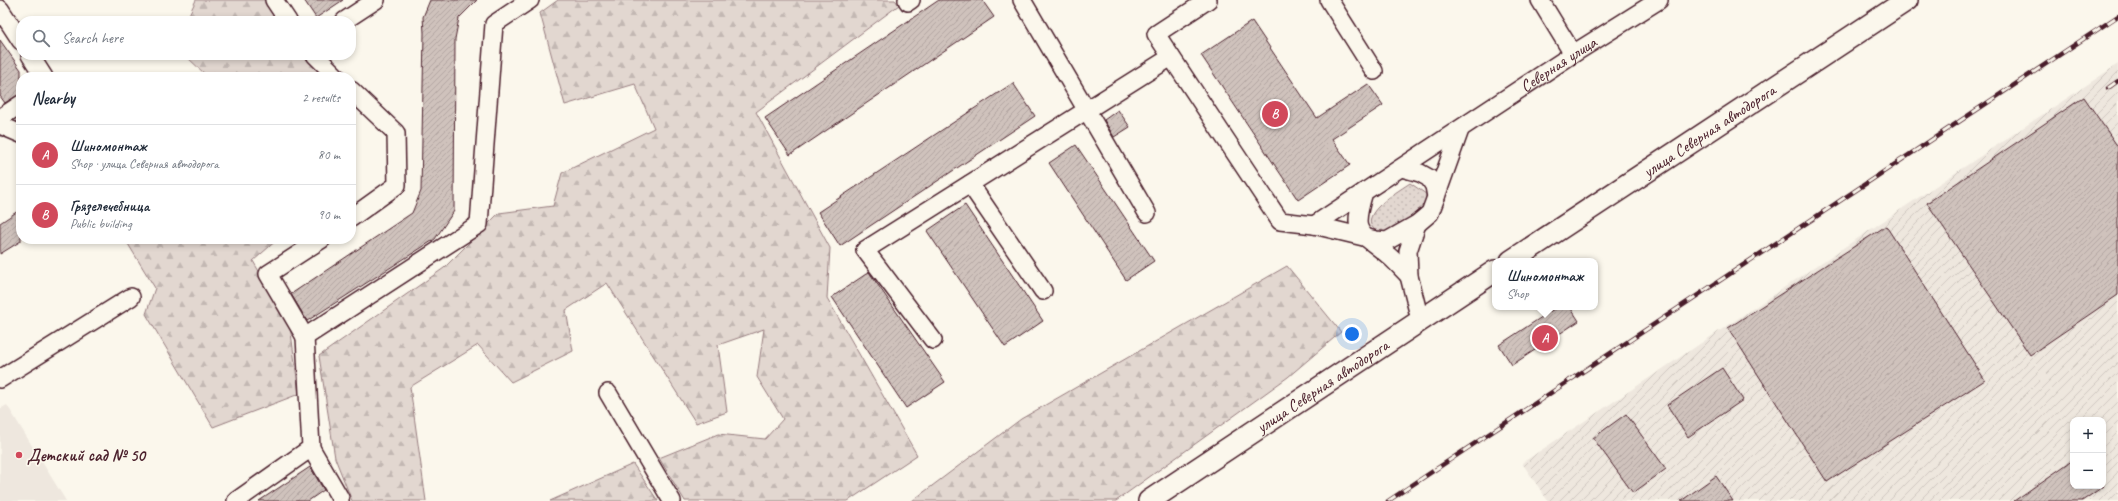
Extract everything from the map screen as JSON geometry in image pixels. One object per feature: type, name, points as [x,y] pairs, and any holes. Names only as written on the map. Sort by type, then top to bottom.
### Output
[{"type":"main road","name":"улица Северная автодорога","points":[[1516,258],[1907,0]]},
{"type":"main road","name":"улица Северная автодорога","points":[[1149,501],[1492,273]]},
{"type":"street","points":[[274,0],[285,16]]},
{"type":"street","points":[[352,16],[376,0]]},
{"type":"street","points":[[305,337],[479,224],[494,24],[530,0]]},
{"type":"street","points":[[907,0],[908,2],[911,0]]},
{"type":"street","points":[[1022,0],[1146,213]]},
{"type":"street","points":[[1208,0],[1156,34],[1280,221],[1314,225],[1376,240],[1387,241],[1417,224],[1430,213],[1460,130]]},
{"type":"street","points":[[1330,0],[1374,71]]},
{"type":"street","points":[[1540,0],[1573,54]]},
{"type":"street","name":"Северная улица","points":[[1402,168],[1573,54],[1635,6],[1658,0]]},
{"type":"street","points":[[0,9],[16,33]]},
{"type":"street","points":[[933,340],[865,250],[1171,57]]},
{"type":"street","points":[[33,60],[41,72]]},
{"type":"street","points":[[320,60],[333,72]]},
{"type":"street","points":[[356,95],[396,133],[397,185],[356,214]]},
{"type":"street","points":[[0,118],[16,107]]},
{"type":"street","points":[[0,125],[16,132]]},
{"type":"street","points":[[1314,225],[1402,168],[1420,173],[1429,178],[1434,186],[1436,197]]},
{"type":"street","points":[[970,184],[1043,291]]},
{"type":"street","points":[[1364,192],[1357,218],[1359,229],[1363,236],[1389,256],[1409,276]]},
{"type":"street","points":[[1417,224],[1408,251],[1409,276],[1420,320]]},
{"type":"street","points":[[314,244],[268,274],[305,337],[311,448],[340,498],[340,501]]},
{"type":"street","points":[[0,379],[131,297]]},
{"type":"street","points":[[608,393],[672,501]]},
{"type":"street","points":[[236,501],[311,448]]},
{"type":"shaded area","points":[[2118,64],[2118,501],[1548,501],[1522,463]]},
{"type":"shaded area","name":"Детский сад № 50","points":[[7,405],[66,501],[0,501],[0,409]]},
{"type":"green space","points":[[196,0],[281,0],[292,16],[188,16]]},
{"type":"green space","points":[[558,0],[895,0],[899,5],[756,112],[830,248],[827,298],[917,455],[848,501],[685,501],[659,458],[718,434],[765,439],[783,419],[757,377],[764,329],[718,345],[727,412],[696,423],[607,283],[566,310],[573,351],[511,382],[478,345],[410,387],[426,501],[352,501],[335,458],[319,356],[444,268],[499,213],[553,206],[562,173],[654,128],[635,84],[565,105],[540,13]]},
{"type":"green space","points":[[190,60],[321,60],[330,72],[203,72]]},
{"type":"green space","points":[[1410,183],[1426,194],[1425,208],[1388,233],[1376,232],[1371,225],[1373,213],[1384,201]]},
{"type":"green space","points":[[128,244],[272,244],[253,261],[290,325],[299,394],[213,427],[146,314],[155,288]]},
{"type":"green space","points":[[1287,266],[1341,332],[1288,377],[1116,501],[912,501],[1021,419]]},
{"type":"green space","points":[[633,464],[658,501],[550,501]]},
{"type":"building","points":[[304,0],[343,0],[319,16],[315,16]]},
{"type":"building","points":[[430,0],[477,0],[459,18],[455,39],[454,211],[435,239],[307,321],[291,294],[412,213],[421,191],[423,17]]},
{"type":"building","points":[[939,0],[982,0],[994,17],[790,155],[765,118]]},
{"type":"building","points":[[1252,21],[1317,118],[1368,84],[1383,105],[1332,139],[1350,165],[1298,200],[1201,55]]},
{"type":"building","points":[[0,40],[21,72],[16,72],[16,97],[5,103],[0,96]]},
{"type":"building","points":[[1013,83],[1035,116],[840,246],[818,212]]},
{"type":"building","points":[[2084,97],[2118,147],[2118,295],[2030,355],[1927,203]]},
{"type":"building","points":[[1118,110],[1130,127],[1114,137],[1104,120]]},
{"type":"building","points":[[1076,145],[1154,261],[1126,280],[1049,163]]},
{"type":"building","points":[[965,205],[1043,321],[1005,347],[927,231]]},
{"type":"building","points":[[16,212],[16,244],[0,254],[0,223]]},
{"type":"building","points":[[1886,226],[1985,380],[1827,482],[1728,328]]},
{"type":"building","points":[[869,272],[945,382],[906,408],[832,297]]},
{"type":"building","points":[[1552,310],[1572,310],[1579,321],[1512,365],[1499,345]]},
{"type":"building","points":[[1722,368],[1743,400],[1688,437],[1667,405]]},
{"type":"building","points":[[1626,414],[1666,469],[1633,493],[1593,438]]},
{"type":"building","points":[[2070,462],[2070,489],[2100,489],[2082,501],[2014,501]]},
{"type":"building","points":[[310,467],[324,490],[308,501],[259,501]]},
{"type":"building","points":[[1716,476],[1733,501],[1681,501]]},
{"type":"railway","points":[[1388,501],[2118,16]]},
{"type":"railway","points":[[2108,88],[2118,81]]},
{"type":"place","name":"Грязелечебница","points":[[1275,114]]},
{"type":"place","name":"Шиномонтаж","points":[[1545,338]]},
{"type":"place","name":"Детский сад № 50","points":[[19,455]]}]
